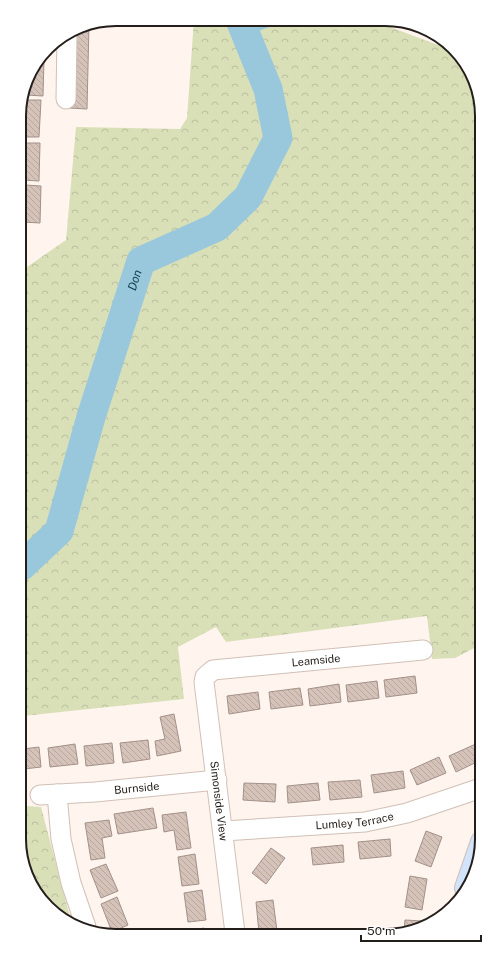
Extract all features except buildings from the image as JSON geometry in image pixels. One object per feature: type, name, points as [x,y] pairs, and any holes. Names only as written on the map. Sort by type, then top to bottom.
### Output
[{"type":"street","points":[[66,99],[67,40]]},
{"type":"street","name":"Leamside","points":[[210,671],[422,650]]},
{"type":"street","name":"Simonside View","points":[[210,671],[205,676],[204,682],[235,929]]},
{"type":"street","name":"Burnside","points":[[85,923],[71,883],[49,794],[95,792],[217,780]]},
{"type":"street","name":"Lumley Terrace","points":[[223,831],[365,822],[407,813],[475,790]]},
{"type":"green space","points":[[194,26],[387,26],[442,47],[453,57],[466,76],[472,93],[475,116],[475,648],[455,658],[432,659],[427,616],[226,642],[216,627],[178,647],[184,699],[26,716],[26,267],[66,240],[76,127],[180,129],[187,118]]},
{"type":"green space","points":[[26,806],[41,807],[70,916],[57,907],[41,889],[35,879],[28,857],[26,845]]},
{"type":"waterway","name":"Don","points":[[26,562],[59,531],[91,417],[141,261],[217,227],[248,197],[278,138],[268,89],[242,26]]},
{"type":"waterway","points":[[245,33],[265,26]]}]
